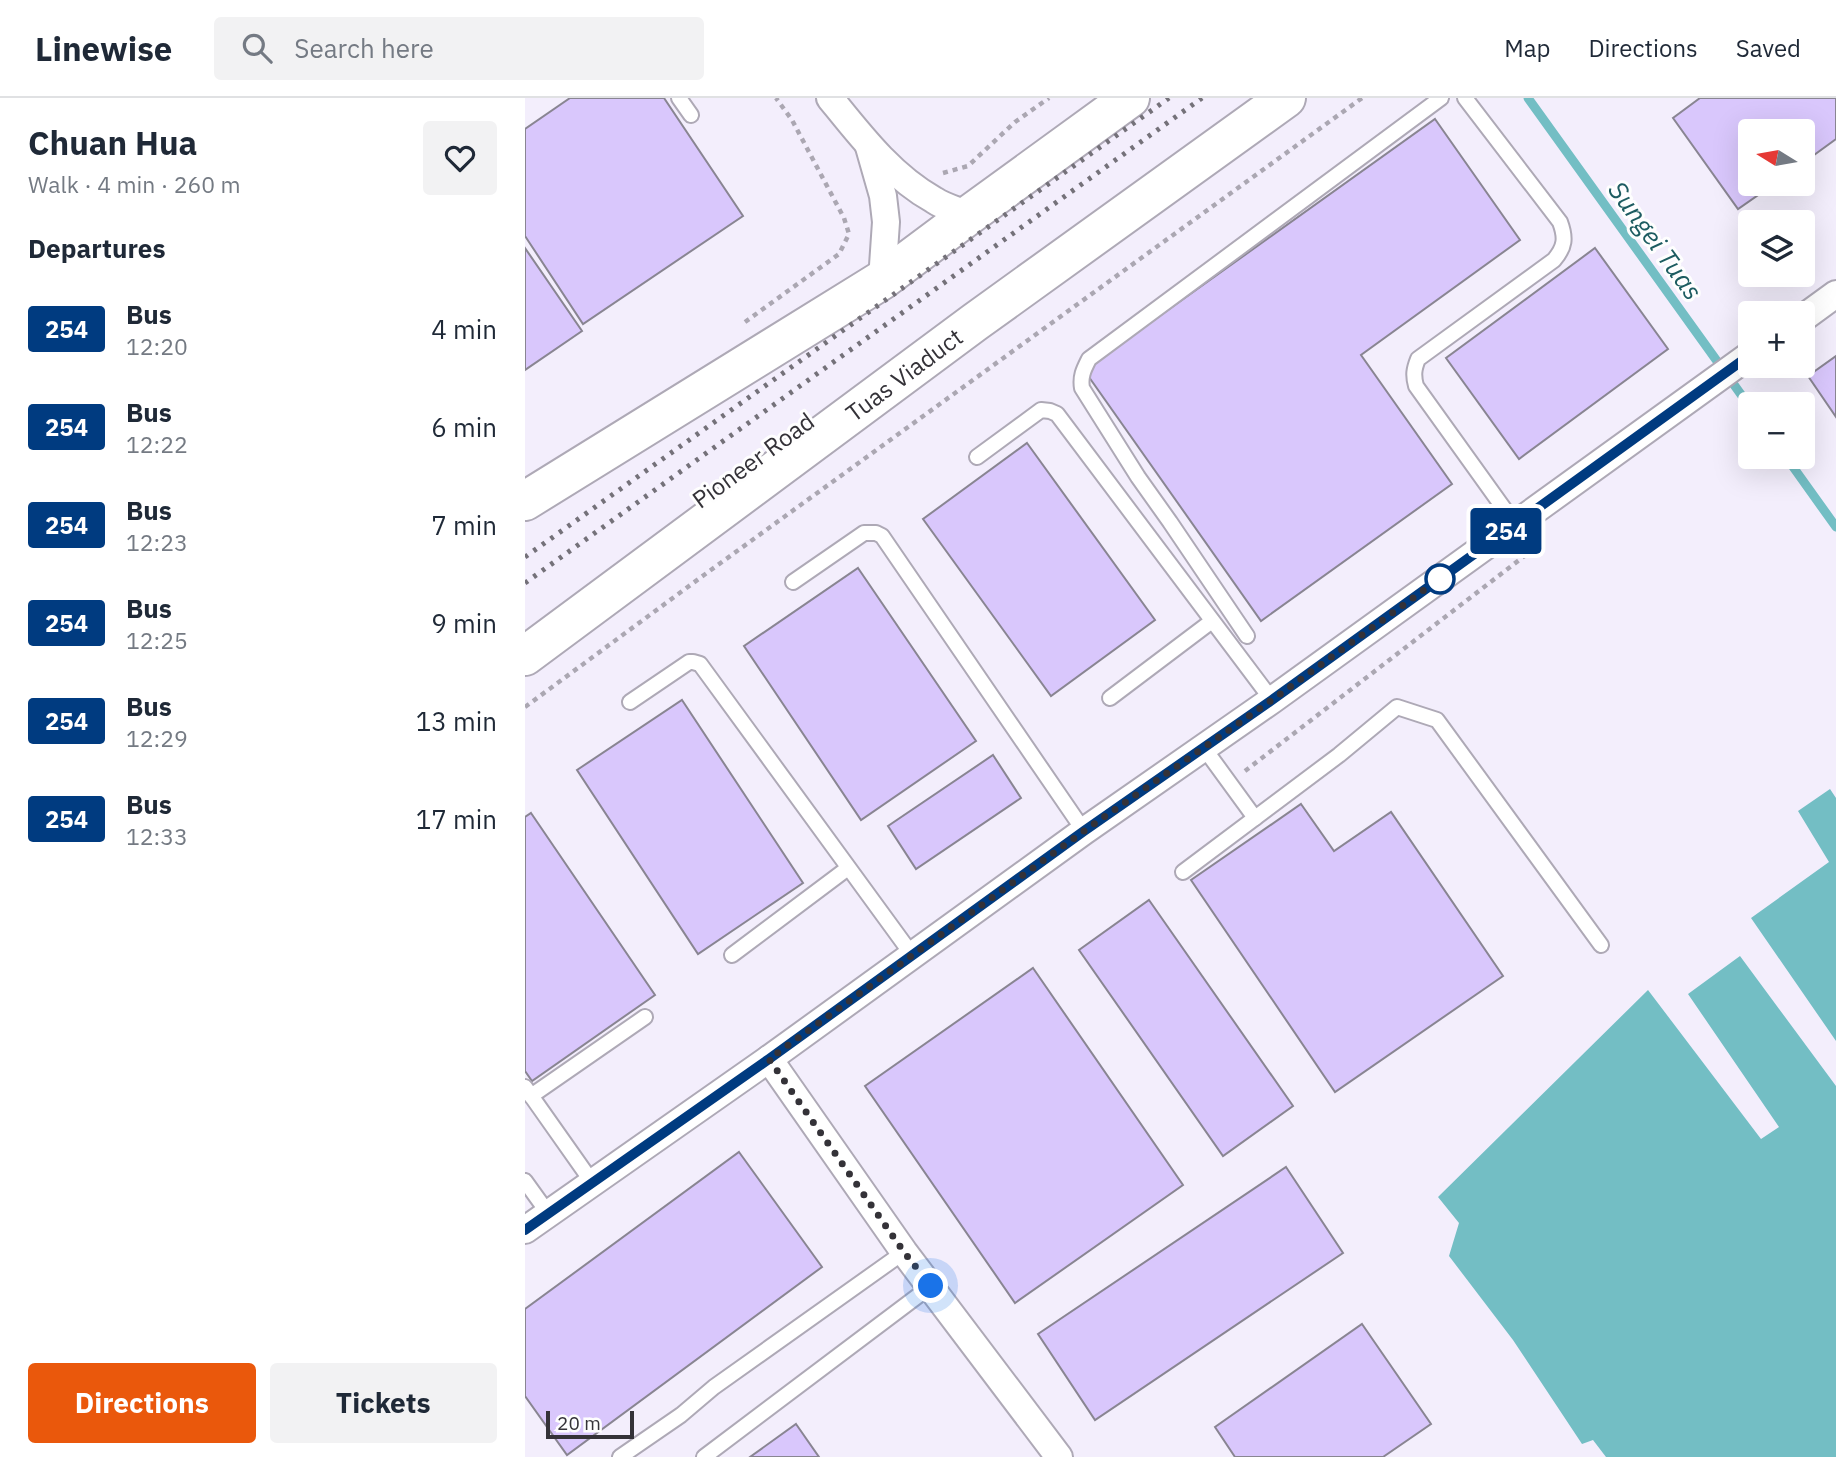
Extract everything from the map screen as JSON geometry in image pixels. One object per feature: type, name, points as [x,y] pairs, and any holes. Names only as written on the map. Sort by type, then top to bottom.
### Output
[{"type":"main road","points":[[525,501],[882,280],[1131,98]]},
{"type":"main road","name":"Pioneer Road","points":[[525,628],[961,307],[1254,98]]},
{"type":"main road","name":"Tuas Viaduct","points":[[525,656],[975,322],[1286,98]]},
{"type":"street","points":[[830,98],[869,146],[918,190],[936,202],[969,215]]},
{"type":"street","points":[[869,146],[887,222],[882,280]]},
{"type":"street","points":[[1815,309],[1836,294]]},
{"type":"street","points":[[525,1230],[1272,700],[1738,364]]},
{"type":"street","points":[[769,1059],[904,1252],[1059,1457]]},
{"type":"lane","points":[[679,98],[691,115]]},
{"type":"lane","points":[[1247,636],[1137,477],[1082,388],[1082,372],[1089,359],[1441,98]]},
{"type":"lane","points":[[1465,98],[1560,222],[1564,232],[1562,251],[1554,260],[1418,359],[1413,377],[1416,386],[1515,524]]},
{"type":"lane","points":[[977,457],[1041,410],[1057,414],[1272,700]]},
{"type":"lane","points":[[793,582],[865,533],[882,536],[1084,831]]},
{"type":"lane","points":[[1110,698],[1212,621]]},
{"type":"lane","points":[[630,702],[689,662],[700,664],[913,956]]},
{"type":"lane","points":[[1183,872],[1339,755],[1397,706],[1437,720],[1601,945]]},
{"type":"lane","points":[[1204,748],[1255,818]]},
{"type":"lane","points":[[732,955],[848,868]]},
{"type":"lane","points":[[592,1182],[528,1092],[645,1017]]},
{"type":"lane","points":[[525,1181],[548,1213]]},
{"type":"lane","points":[[620,1457],[904,1252]]},
{"type":"lane","points":[[704,1457],[931,1286]]},
{"type":"path","points":[[753,316],[839,254],[849,234],[844,218],[792,120],[776,98]]},
{"type":"path","points":[[941,174],[968,166],[1016,122],[1048,98]]},
{"type":"path","points":[[525,707],[1362,98]]},
{"type":"path","points":[[1230,783],[1536,547]]},
{"type":"water","points":[[1830,789],[1836,798],[1836,1041],[1751,918],[1829,862],[1798,811]]},
{"type":"water","points":[[1740,956],[1836,1086],[1836,1457],[1606,1457],[1593,1440],[1582,1444],[1513,1340],[1449,1256],[1459,1223],[1438,1197],[1648,990],[1761,1139],[1779,1127],[1688,994]]},
{"type":"building","points":[[570,98],[664,98],[743,216],[583,324],[525,236],[525,129]]},
{"type":"building","points":[[1700,98],[1836,98],[1836,139],[1815,154],[1815,119],[1738,119],[1738,196],[1757,196],[1738,209],[1673,118]]},
{"type":"building","points":[[1435,119],[1520,240],[1361,355],[1452,484],[1261,621],[1084,370]]},
{"type":"building","points":[[525,248],[582,331],[525,370]]},
{"type":"building","points":[[1595,248],[1668,349],[1519,459],[1446,358]]},
{"type":"building","points":[[1836,356],[1836,417],[1809,378],[1815,378],[1815,371]]},
{"type":"building","points":[[1027,443],[1155,620],[1051,696],[923,519]]},
{"type":"building","points":[[858,568],[976,741],[861,820],[744,646]]},
{"type":"building","points":[[682,700],[803,883],[698,954],[577,770]]},
{"type":"building","points":[[993,755],[1021,798],[916,869],[888,826]]},
{"type":"building","points":[[1301,804],[1334,851],[1391,812],[1503,976],[1335,1092],[1191,880]]},
{"type":"building","points":[[531,813],[655,995],[532,1081],[525,1071],[525,817]]},
{"type":"building","points":[[1149,900],[1293,1106],[1223,1156],[1079,950]]},
{"type":"building","points":[[1033,968],[1183,1185],[1015,1303],[865,1086]]},
{"type":"building","points":[[739,1152],[822,1267],[567,1455],[525,1396],[525,1309]]},
{"type":"building","points":[[1286,1167],[1343,1253],[1095,1420],[1038,1334]]},
{"type":"building","points":[[1362,1324],[1431,1424],[1383,1457],[1235,1457],[1215,1427]]},
{"type":"building","points":[[796,1424],[819,1457],[750,1457]]},
{"type":"waterway","name":"Sungei Tuas","points":[[1528,98],[1739,392]]},
{"type":"waterway","name":"Sungei Tuas","points":[[1795,469],[1836,527]]},
{"type":"railway","points":[[525,557],[1169,98]]},
{"type":"railway","points":[[525,583],[1202,98]]},
{"type":"bus line","name":"254","points":[[525,1230],[1272,700],[1738,364]]},
{"type":"route","points":[[931,1286],[904,1252],[769,1059],[1449,572],[1440,579]]}]
